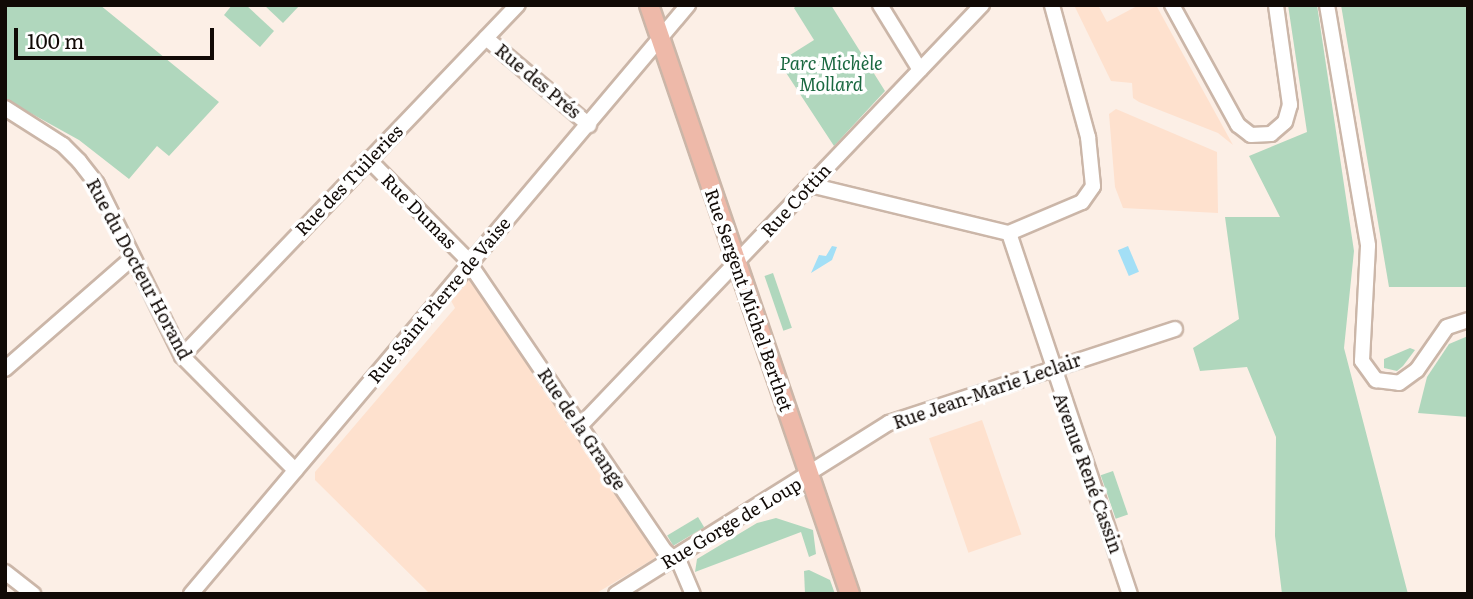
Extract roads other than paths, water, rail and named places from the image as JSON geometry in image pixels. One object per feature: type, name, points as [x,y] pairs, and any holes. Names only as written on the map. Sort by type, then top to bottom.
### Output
[{"type":"main road","name":"Rue Sergent Michel Berthet","points":[[649,5],[850,594]]},
{"type":"street","name":"Rue des Tuileries","points":[[182,356],[518,5]]},
{"type":"street","name":"Rue Saint Pierre de Vaise","points":[[191,594],[590,125],[688,5]]},
{"type":"street","points":[[880,5],[920,70]]},
{"type":"street","name":"Rue Cottin","points":[[581,425],[982,5]]},
{"type":"street","points":[[810,185],[1009,233],[1082,202],[1093,187],[1086,127],[1052,5]]},
{"type":"street","points":[[1172,5],[1238,125],[1251,135],[1271,134],[1285,122],[1290,105],[1276,5]]},
{"type":"street","points":[[1327,5],[1368,246],[1362,361],[1377,380],[1399,383],[1417,370],[1447,327],[1468,320]]},
{"type":"street","name":"Rue des Prés","points":[[486,38],[590,125]]},
{"type":"street","name":"Rue du Docteur Horand","points":[[5,108],[63,145],[79,161],[97,184],[130,260],[182,356],[295,470]]},
{"type":"street","name":"Rue Dumas","points":[[368,159],[469,264]]},
{"type":"street","name":"Avenue René Cassin","points":[[1009,233],[1051,370],[1130,594]]},
{"type":"street","points":[[5,369],[130,260]]},
{"type":"street","name":"Rue de la Grange","points":[[469,264],[672,558],[694,594]]},
{"type":"street","name":"Rue Jean-Marie Leclair","points":[[810,475],[909,414],[1175,329]]},
{"type":"street","name":"Rue Gorge de Loup","points":[[616,594],[810,475]]},
{"type":"street","points":[[5,572],[33,594]]},
{"type":"water","points":[[832,246],[837,247],[832,260],[811,273],[819,255],[826,256]]},
{"type":"water","points":[[1128,246],[1139,272],[1129,276],[1118,250]]},
{"type":"park label","name":"Parc Michèle Mollard","points":[[831,74]]}]
